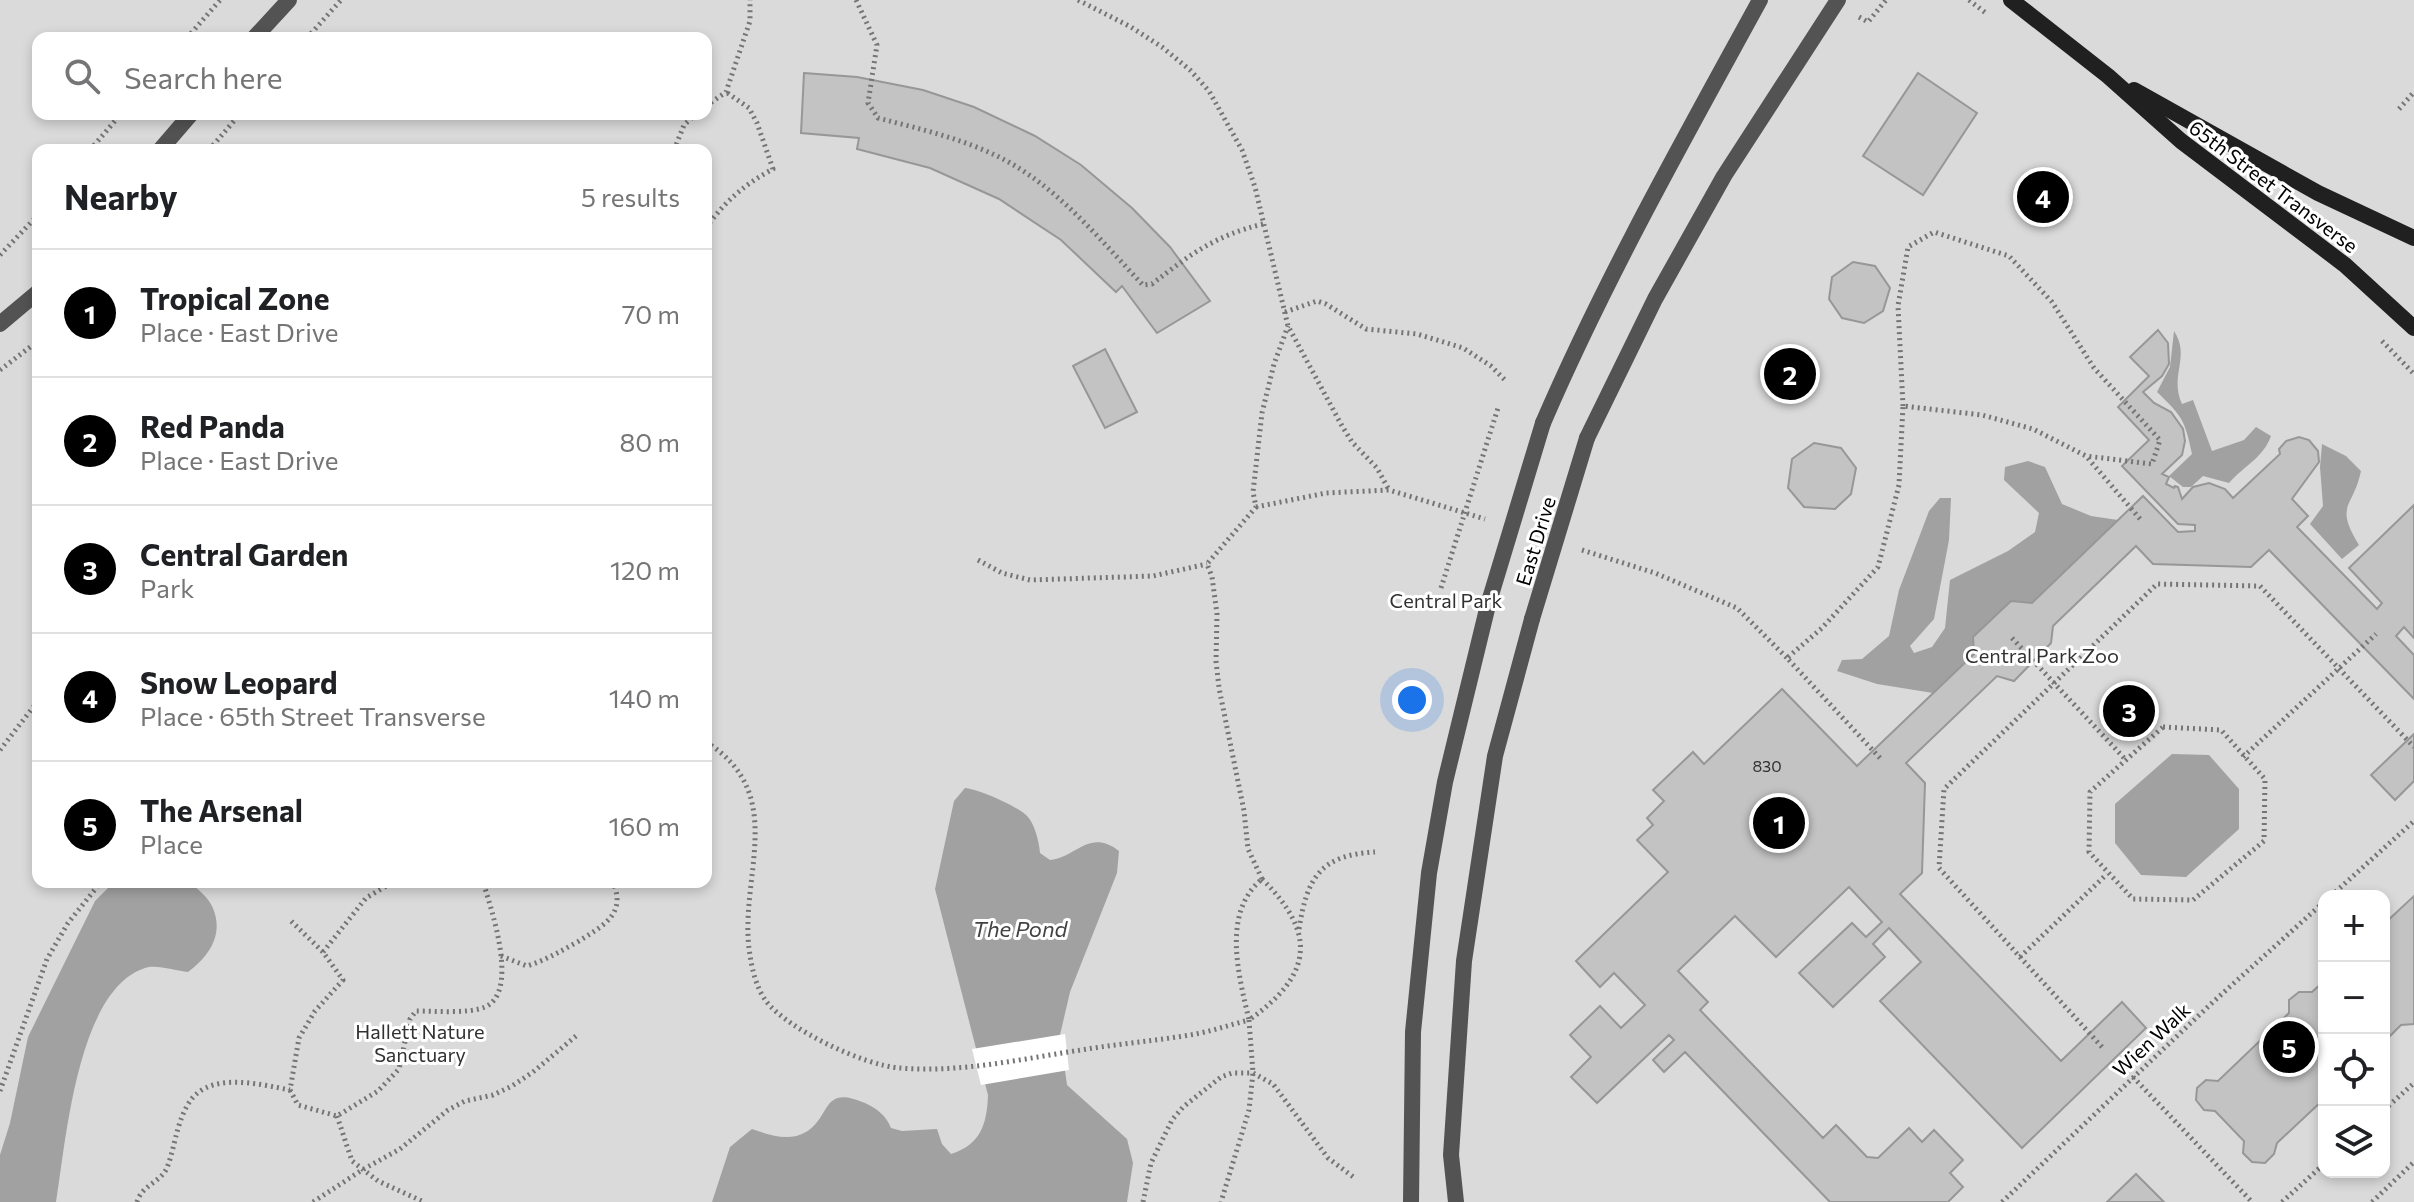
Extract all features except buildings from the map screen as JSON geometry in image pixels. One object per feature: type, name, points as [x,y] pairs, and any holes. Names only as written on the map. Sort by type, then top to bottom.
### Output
[{"type":"main road","name":"65th Street Transverse","points":[[2011,0],[2108,76],[2181,141],[2345,265],[2414,328]]},
{"type":"main road","name":"65th Street Transverse","points":[[2108,76],[2318,193],[2414,238]]},
{"type":"street","points":[[260,32],[289,0]]},
{"type":"street","points":[[1411,1202],[1413,1032],[1429,873],[1445,782],[1488,605],[1543,423],[1569,364],[1661,180],[1760,0]]},
{"type":"street","name":"East Drive","points":[[1456,1202],[1451,1155],[1464,961],[1495,756],[1532,619],[1587,438],[1655,299],[1724,176],[1838,0]]},
{"type":"street","points":[[165,144],[186,120]]},
{"type":"street","points":[[0,324],[32,297]]},
{"type":"path","points":[[192,32],[220,0]]},
{"type":"path","points":[[312,32],[341,0]]},
{"type":"path","points":[[712,102],[726,92],[750,21],[750,0]]},
{"type":"path","points":[[856,0],[877,45],[868,103],[878,118],[945,135],[1016,166],[1056,196],[1143,285],[1152,284],[1206,244],[1232,231],[1263,224]]},
{"type":"path","points":[[1078,0],[1162,47],[1209,91],[1242,150],[1255,187],[1288,326],[1342,426],[1352,442],[1377,468],[1389,490]]},
{"type":"path","points":[[712,219],[723,203],[773,169],[749,108],[726,92]]},
{"type":"path","points":[[2399,109],[2414,92]]},
{"type":"path","points":[[95,144],[116,120]]},
{"type":"path","points":[[214,144],[235,120]]},
{"type":"path","points":[[676,144],[684,125],[689,120]]},
{"type":"path","points":[[0,255],[32,221]]},
{"type":"path","points":[[1787,658],[1822,628],[1878,567],[1899,485],[1903,406],[1898,306],[1908,247],[1934,232],[2009,256],[2052,302],[2094,368],[2160,440],[2152,464],[2086,456],[2033,429],[2006,420],[1903,406]]},
{"type":"path","points":[[1285,312],[1317,301],[1366,329],[1417,334],[1463,348],[1491,366],[1506,381]]},
{"type":"path","points":[[1256,507],[1253,492],[1264,402],[1288,326]]},
{"type":"path","points":[[0,370],[32,346]]},
{"type":"path","points":[[1441,588],[1498,408]]},
{"type":"path","points":[[2086,456],[2141,520]]},
{"type":"path","points":[[978,560],[1002,573],[1030,580],[1153,576],[1207,564],[1256,507],[1326,493],[1389,490],[1430,502]]},
{"type":"path","points":[[1207,564],[1216,604],[1219,688],[1244,811],[1248,849],[1262,879],[1299,930]]},
{"type":"path","points":[[1677,581],[1737,608],[1880,758]]},
{"type":"path","points":[[2102,1047],[1939,868],[1944,789],[2157,584],[2260,586],[2414,747]]},
{"type":"path","points":[[2243,757],[2376,634]]},
{"type":"path","points":[[2012,638],[2125,759]]},
{"type":"path","points":[[0,750],[32,709]]},
{"type":"path","points":[[2163,727],[2221,730],[2243,757],[2265,779],[2264,841],[2193,900],[2133,899],[2089,852],[2090,792],[2163,727]]},
{"type":"path","points":[[712,746],[729,759],[750,795],[757,839],[748,926],[749,954],[765,999],[781,1017],[806,1033],[863,1058],[896,1068],[957,1070],[1192,1035],[1249,1020],[1267,1007],[1291,982],[1299,964],[1299,930],[1307,889],[1323,868],[1343,856],[1375,852]]},
{"type":"path","points":[[2338,890],[2414,821]]},
{"type":"path","points":[[2020,957],[2107,874]]},
{"type":"path","points":[[1221,1202],[1249,1110],[1253,1073],[1236,930],[1247,897],[1262,879]]},
{"type":"path","points":[[0,1091],[47,959],[68,923],[96,888]]},
{"type":"path","points":[[323,952],[366,898],[383,888]]},
{"type":"path","points":[[290,920],[323,952],[343,980],[315,1011],[299,1038],[290,1090],[298,1105],[337,1116],[378,1091],[399,1069],[410,1019],[416,1011],[485,1007],[497,998],[501,956],[499,937],[485,888]]},
{"type":"path","points":[[501,956],[527,966],[552,957],[603,928],[613,915],[618,893],[616,888]]},
{"type":"path","name":"Wien Walk","points":[[2002,1202],[2318,907]]},
{"type":"path","points":[[313,1202],[400,1149],[448,1110],[465,1101],[493,1095],[512,1086],[576,1036]]},
{"type":"path","points":[[1143,1202],[1158,1146],[1183,1107],[1221,1077],[1232,1073],[1253,1073],[1273,1084],[1328,1158],[1356,1179]]},
{"type":"path","points":[[2133,1077],[2252,1202]]},
{"type":"path","points":[[137,1202],[144,1188],[166,1171],[175,1137],[192,1098],[210,1088],[243,1081],[290,1090]]},
{"type":"path","points":[[2388,1106],[2414,1083]]},
{"type":"path","points":[[337,1116],[352,1161],[397,1192],[424,1202]]},
{"type":"path","points":[[2372,1202],[2414,1162]]},
{"type":"path","points":[[2282,1202],[2318,1169]]},
{"type":"green space","name":"Central Park","points":[[0,0],[2414,0],[2414,1202],[0,1202]]},
{"type":"water","points":[[2174,331],[2181,349],[2178,384],[2182,404],[2193,400],[2212,451],[2244,440],[2256,427],[2271,436],[2258,456],[2229,483],[2203,476],[2191,487],[2183,487],[2169,476],[2192,454],[2181,419],[2157,392],[2170,367]]},
{"type":"water","points":[[2322,444],[2346,456],[2361,471],[2347,514],[2359,545],[2342,559],[2310,524],[2323,506]]},
{"type":"water","points":[[2028,461],[2045,467],[2062,504],[2091,516],[2118,520],[2032,603],[2011,601],[1973,637],[1974,654],[1933,693],[1877,684],[1837,671],[1842,660],[1862,659],[1889,636],[1899,590],[1929,511],[1940,498],[1951,498],[1949,540],[1934,619],[1910,646],[1914,653],[1932,647],[1945,628],[1950,580],[2008,551],[2035,532],[2039,513],[2004,480],[2005,467]]},
{"type":"water","points":[[2172,754],[2209,755],[2239,789],[2239,829],[2186,877],[2141,875],[2115,843],[2115,804]]},
{"type":"water","name":"The Pond","points":[[965,788],[998,799],[1028,817],[1038,839],[1040,853],[1050,860],[1091,843],[1099,842],[1119,851],[1117,873],[1070,992],[1060,1035],[1067,1085],[1127,1139],[1133,1163],[1127,1202],[712,1202],[730,1147],[752,1129],[779,1136],[799,1135],[814,1125],[829,1104],[841,1097],[865,1103],[884,1116],[891,1128],[902,1131],[937,1129],[942,1144],[951,1154],[969,1145],[980,1132],[986,1116],[988,1095],[935,889],[954,801]]},
{"type":"water","points":[[108,888],[196,888],[212,906],[216,916],[216,935],[202,959],[188,972],[145,968],[122,982],[104,1005],[79,1071],[56,1202],[0,1202],[0,1155],[28,1037],[95,901]]},
{"type":"pier","points":[[1065,1034],[1069,1070],[981,1085],[972,1049]]},
{"type":"place","name":"Snow Leopard","points":[[2043,197]]},
{"type":"place","name":"Red Panda","points":[[1790,374]]},
{"type":"place","name":"Central Garden","points":[[2129,711]]},
{"type":"place","name":"Tropical Zone","points":[[1779,823]]},
{"type":"place","name":"The Arsenal","points":[[2289,1047]]},
{"type":"park label","name":"Central Park Zoo","points":[[2042,655]]},
{"type":"park label","name":"Hallett Nature Sanctuary","points":[[420,1042]]}]
